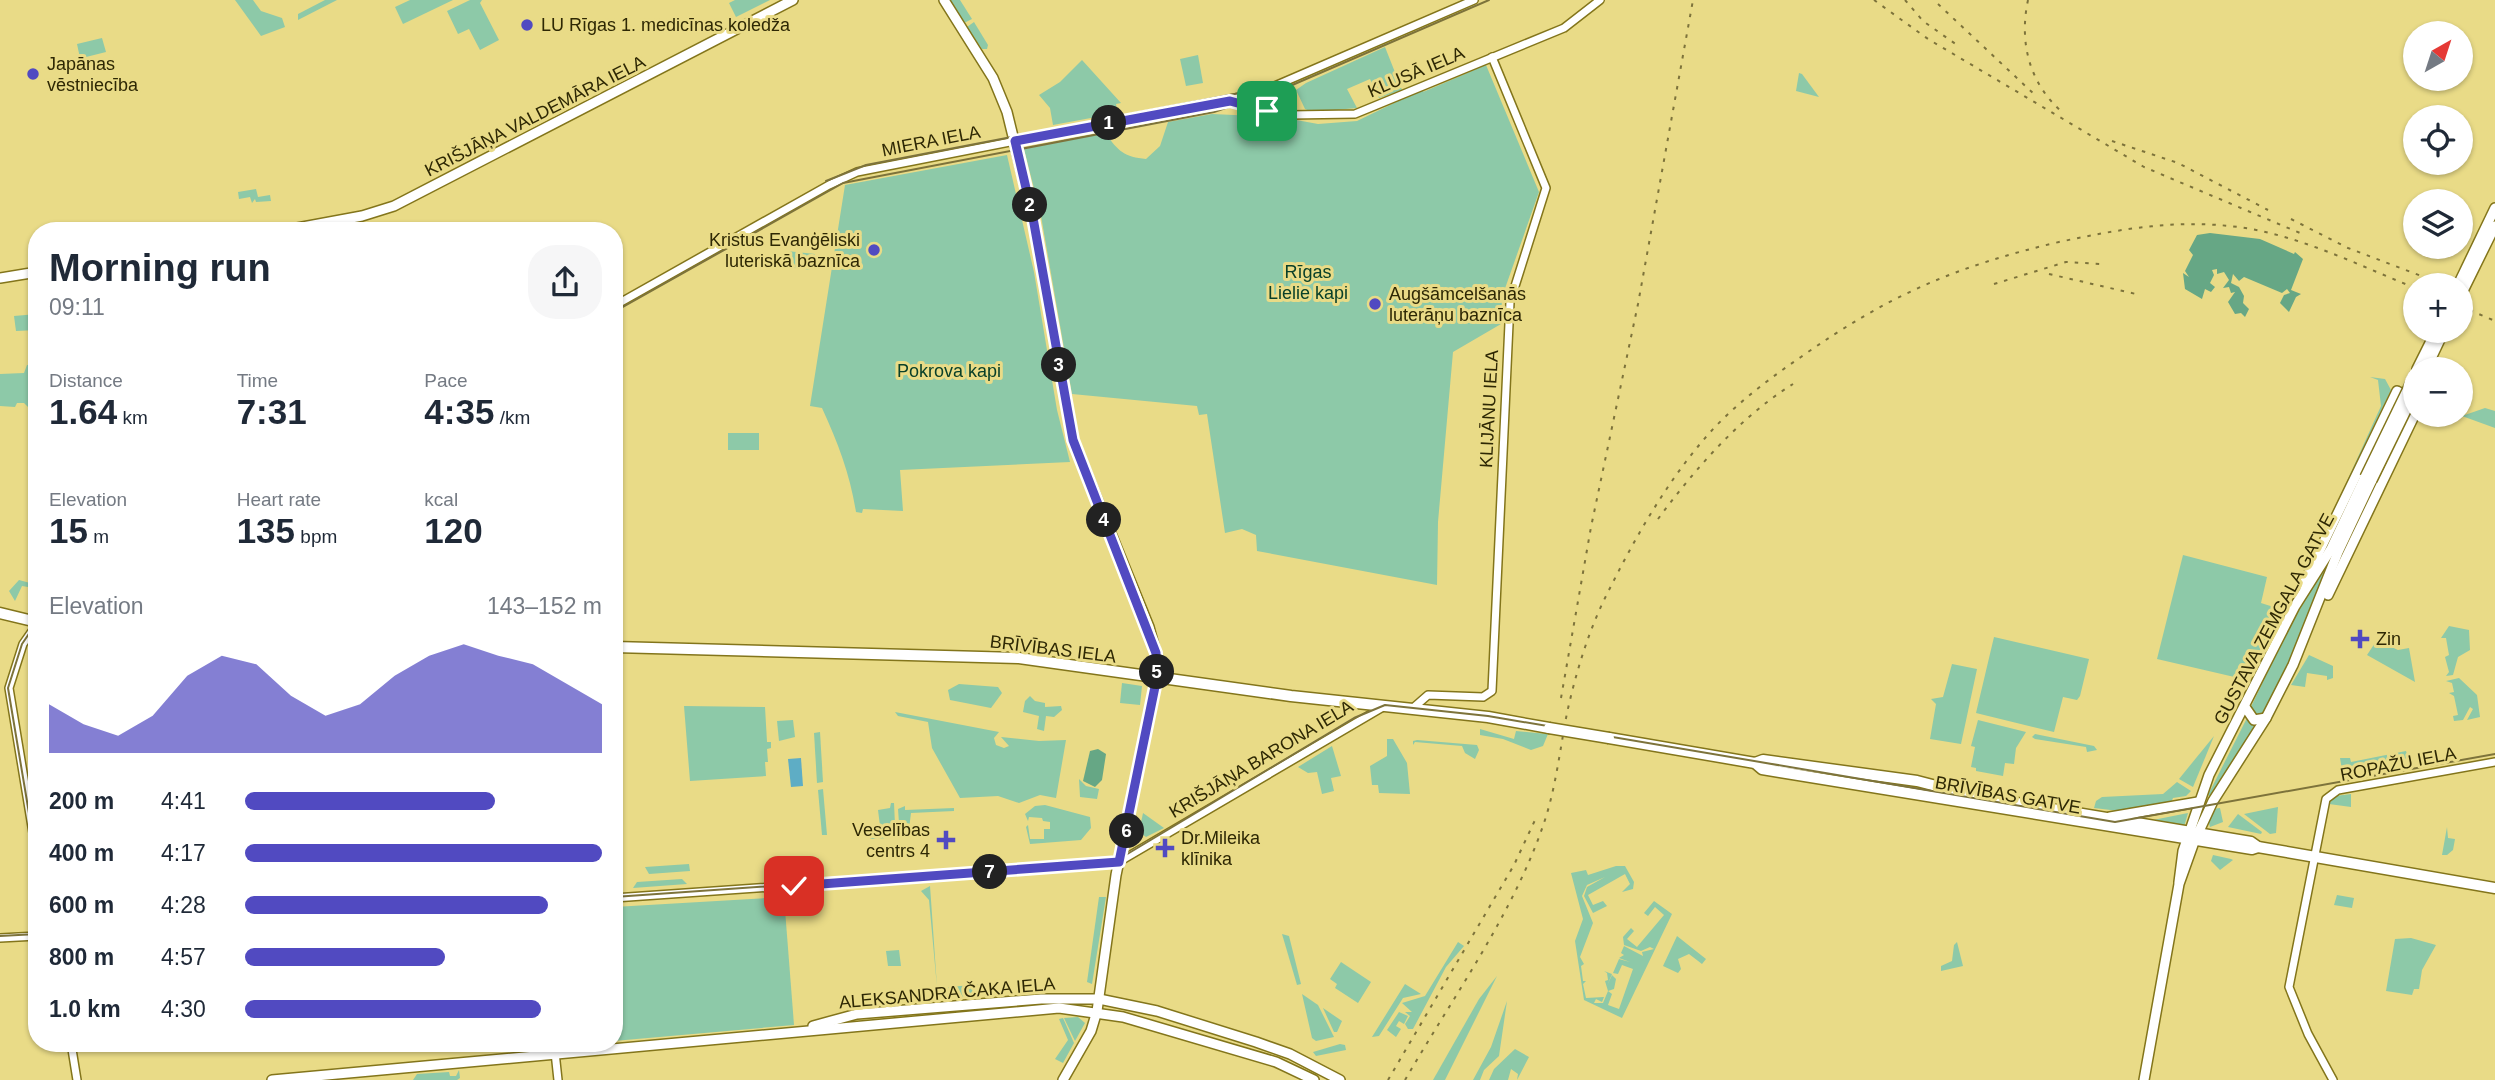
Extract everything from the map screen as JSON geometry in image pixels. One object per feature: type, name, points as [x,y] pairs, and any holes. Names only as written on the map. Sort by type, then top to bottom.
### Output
[{"type":"highway","points":[[0,613],[28,621]]},
{"type":"highway","name":"BRĪVĪBAS IELA","points":[[623,647],[998,657],[1524,723],[1609,738]]},
{"type":"highway","name":"BRĪVĪBAS GATVE","points":[[1609,738],[1755,763],[1763,760],[1917,781],[1975,796],[2100,817],[2192,837]]},
{"type":"highway","name":"BRĪVĪBAS GATVE","points":[[1755,763],[1762,769],[2192,837],[2251,842],[2258,846],[2495,888]]},
{"type":"main road","name":"KRIŠJĀŅA VALDEMĀRA IELA","points":[[330,222],[394,206],[793,0]]},
{"type":"main road","points":[[944,0],[993,78],[1015,141],[1033,218],[1073,440],[1149,627],[1156,653],[1157,677],[1119,862],[1097,1011],[1091,1031],[1063,1080]]},
{"type":"main road","points":[[2464,273],[2495,208]]},
{"type":"main road","points":[[2472,273],[2495,226]]},
{"type":"main road","points":[[0,278],[28,273]]},
{"type":"main road","points":[[2295,606],[2397,391],[2403,395]]},
{"type":"main road","name":"GUSTAVA ZEMGALA GATVE","points":[[2144,1080],[2179,884],[2179,870],[2192,837],[2266,718],[2308,634],[2337,552],[2403,402]]},
{"type":"main road","name":"GUSTAVA ZEMGALA GATVE","points":[[2192,837],[2197,802],[2295,606],[2330,549],[2403,415]]},
{"type":"main road","points":[[2308,634],[2409,427]]},
{"type":"main road","points":[[2245,707],[2251,719],[2266,718]]},
{"type":"main road","points":[[2100,817],[2197,802]]},
{"type":"main road","name":"ALEKSANDRA ČAKA IELA","points":[[800,1030],[857,1014],[1041,999],[1047,995],[1068,993],[1184,1019],[1290,1054],[1339,1080]]},
{"type":"main road","name":"ALEKSANDRA ČAKA IELA","points":[[623,1043],[1059,1008],[1097,1011],[1180,1033],[1276,1062],[1314,1080]]},
{"type":"main road","name":"ALEKSANDRA ČAKA IELA","points":[[272,1080],[519,1052]]},
{"type":"street","name":"MIERA IELA","points":[[623,301],[841,178],[873,168],[1230,101],[1271,88],[1474,0]]},
{"type":"street","name":"KLUSĀ IELA","points":[[1230,101],[1252,109],[1290,116],[1355,114],[1564,28],[1600,0]]},
{"type":"street","name":"KLIJĀNU IELA","points":[[1412,709],[1428,695],[1487,697],[1492,691],[1510,303],[1546,188],[1492,57]]},
{"type":"street","points":[[28,636],[9,688],[28,803]]},
{"type":"street","name":"KRIŠJĀŅA BARONA IELA","points":[[623,897],[1119,862],[1355,720],[1387,706]]},
{"type":"street","name":"ROPAŽU IELA","points":[[2314,856],[2324,806],[2330,794],[2495,762]]},
{"type":"street","points":[[2314,856],[2289,987],[2308,1034],[2333,1080]]},
{"type":"street","points":[[0,938],[28,936]]},
{"type":"street","points":[[72,1052],[77,1080]]},
{"type":"street","points":[[554,1052],[558,1080]]},
{"type":"green space","points":[[235,0],[253,0],[261,11],[282,18],[285,27],[261,36]]},
{"type":"green space","points":[[325,0],[337,0],[298,20],[298,14]]},
{"type":"green space","points":[[410,0],[453,0],[403,24],[395,7]]},
{"type":"green space","points":[[470,0],[482,0],[480,3],[499,40],[480,50],[469,29],[458,34],[447,11]]},
{"type":"green space","points":[[735,0],[770,0],[736,17],[729,3]]},
{"type":"green space","points":[[950,0],[960,0],[972,19],[964,23]]},
{"type":"green space","points":[[974,22],[988,45],[987,49],[982,49],[967,27]]},
{"type":"green space","points":[[102,38],[106,52],[82,58],[84,68],[69,72],[67,62],[80,58],[77,44]]},
{"type":"green space","points":[[1385,47],[1402,90],[1379,98],[1370,79],[1347,89],[1357,108],[1312,112],[1305,109],[1296,90]]},
{"type":"green space","points":[[1198,55],[1203,83],[1186,86],[1180,59]]},
{"type":"green space","points":[[1082,60],[1121,103],[1116,104],[1118,113],[1053,125],[1050,108],[1039,95],[1060,82]]},
{"type":"green space","name":"Rīgas Lielie kapi","points":[[1486,65],[1539,192],[1502,297],[1501,324],[1453,352],[1438,522],[1437,585],[1257,551],[1256,535],[1242,529],[1225,533],[1207,414],[1199,415],[1197,406],[1072,394],[1041,216],[1024,149],[1106,133],[1122,152],[1146,159],[1160,146],[1168,122],[1212,114],[1280,117],[1318,124],[1357,121],[1427,87],[1423,92]]},
{"type":"green space","points":[[1799,73],[1802,74],[1819,97],[1796,91]]},
{"type":"green space","points":[[1286,91],[1295,110],[1260,104],[1260,102]]},
{"type":"green space","name":"Pokrova kapi","points":[[1007,155],[1034,272],[1057,410],[1070,462],[900,470],[903,511],[863,509],[862,513],[856,512],[847,472],[828,421],[822,408],[810,406],[845,185]]},
{"type":"green space","points":[[256,189],[258,197],[270,195],[271,201],[256,202],[255,199],[252,203],[250,197],[239,199],[238,192]]},
{"type":"green space","points":[[2210,233],[2260,239],[2294,254],[2295,252],[2303,259],[2291,290],[2301,294],[2296,297],[2289,312],[2280,303],[2284,295],[2290,293],[2287,289],[2282,293],[2244,277],[2239,281],[2233,274],[2231,283],[2239,287],[2244,296],[2243,303],[2249,309],[2245,317],[2241,313],[2235,314],[2228,302],[2235,292],[2231,293],[2229,287],[2223,288],[2229,280],[2224,272],[2217,274],[2217,269],[2212,270],[2214,275],[2210,283],[2215,287],[2211,292],[2205,289],[2202,299],[2185,289],[2183,273],[2189,277],[2185,271],[2193,255],[2189,250],[2197,235]]},
{"type":"green space","points":[[787,251],[815,254],[813,270],[785,267]]},
{"type":"green space","points":[[28,315],[28,330],[16,331],[14,316]]},
{"type":"green space","points":[[27,365],[28,407],[24,403],[17,403],[15,407],[0,406],[0,374],[24,373]]},
{"type":"green space","points":[[2370,377],[2385,379],[2391,390],[2343,490],[2381,406],[2378,380]]},
{"type":"green space","points":[[2485,408],[2495,411],[2495,428],[2473,420],[2473,412]]},
{"type":"green space","points":[[728,433],[759,433],[759,450],[728,450]]},
{"type":"green space","points":[[2183,555],[2267,577],[2261,603],[2283,610],[2273,618],[2275,620],[2243,685],[2240,683],[2243,679],[2157,659]]},
{"type":"green space","points":[[2332,555],[2307,626],[2264,714],[2256,717],[2250,709],[2291,623]]},
{"type":"green space","points":[[19,580],[28,582],[28,587],[22,586],[15,601],[9,591]]},
{"type":"green space","points":[[2449,626],[2469,630],[2470,650],[2458,657],[2453,675],[2446,676],[2449,672],[2445,657],[2449,655],[2446,638],[2441,638]]},
{"type":"green space","points":[[1994,637],[2089,659],[2080,696],[2077,700],[2063,697],[2054,732],[1976,713]]},
{"type":"green space","points":[[2377,640],[2398,650],[2409,648],[2415,682],[2367,655]]},
{"type":"green space","points":[[2309,655],[2333,666],[2333,678],[2327,680],[2327,676],[2307,673],[2305,687],[2291,685]]},
{"type":"green space","points":[[1952,664],[1977,669],[1961,744],[1930,739],[1936,704],[1931,699],[1943,697]]},
{"type":"green space","points":[[2459,678],[2477,695],[2480,717],[2467,720],[2473,709],[2470,707],[2463,720],[2454,721],[2453,716],[2458,715],[2454,696],[2449,693],[2454,692],[2452,683],[2446,681]]},
{"type":"green space","points":[[1122,683],[1142,686],[1140,705],[1120,703]]},
{"type":"green space","points":[[959,684],[998,687],[1002,693],[991,708],[950,700],[948,690]]},
{"type":"green space","points":[[1030,696],[1035,701],[1045,703],[1045,707],[1061,706],[1062,710],[1054,717],[1046,716],[1044,731],[1037,729],[1039,716],[1023,712],[1025,701]]},
{"type":"green space","points":[[684,706],[765,707],[767,742],[771,742],[771,748],[767,749],[768,762],[765,762],[766,776],[690,781]]},
{"type":"green space","points":[[895,712],[999,732],[994,738],[996,745],[1004,748],[1009,746],[1001,737],[1039,741],[1066,740],[1056,798],[1040,795],[1019,803],[998,796],[960,798],[932,748],[928,722],[898,716]]},
{"type":"green space","points":[[2247,718],[2257,724],[2211,797],[2208,795]]},
{"type":"green space","points":[[793,720],[795,737],[779,741],[777,721]]},
{"type":"green space","points":[[1978,720],[2026,732],[2016,748],[2014,764],[2005,763],[2003,776],[1976,771],[1976,768],[1971,767],[1975,747],[1971,746]]},
{"type":"green space","points":[[1480,729],[1514,739],[1516,731],[1548,734],[1543,746],[1531,750],[1503,739],[1480,735]]},
{"type":"green space","points":[[820,732],[823,782],[817,783],[814,733]]},
{"type":"green space","points":[[2035,734],[2094,746],[2097,750],[2087,752],[2086,747],[2035,739],[2032,737]]},
{"type":"green space","points":[[2214,736],[2193,787],[2179,779]]},
{"type":"green space","points":[[1387,739],[1393,739],[1407,763],[1410,794],[1379,793],[1378,785],[1372,785],[1370,766],[1387,756]]},
{"type":"green space","points":[[1413,741],[1477,745],[1479,750],[1475,759],[1465,753],[1462,746],[1415,742],[1413,745]]},
{"type":"green space","points":[[1332,746],[1341,776],[1331,778],[1334,791],[1322,794],[1317,772],[1308,773],[1298,767]]},
{"type":"green space","points":[[1098,749],[1106,754],[1102,780],[1095,787],[1083,781],[1090,751]]},
{"type":"green space","points":[[2406,751],[2408,758],[2342,770],[2340,758],[2350,758],[2351,762]]},
{"type":"green space","points":[[1079,779],[1086,786],[1099,789],[1097,799],[1080,797]]},
{"type":"green space","points":[[2177,782],[2191,791],[2186,796],[2173,798],[2171,803],[2119,811],[2094,808],[2096,801],[2102,797],[2163,794]]},
{"type":"green space","points":[[823,789],[827,835],[822,835],[818,790]]},
{"type":"green space","points":[[2351,794],[2351,807],[2329,804],[2335,796]]},
{"type":"green space","points":[[891,803],[894,803],[895,825],[880,826],[878,810],[890,808]]},
{"type":"green space","points":[[1045,805],[1090,817],[1091,828],[1081,840],[1030,844],[1026,827],[1028,825],[1030,839],[1044,839],[1044,829],[1050,829],[1050,822],[1029,817],[1028,821],[1025,814],[1035,806]]},
{"type":"green space","points":[[905,806],[905,810],[954,808],[954,811],[911,813],[908,837],[870,839],[869,830],[906,831],[906,825],[899,823],[898,809]]},
{"type":"green space","points":[[2278,807],[2276,833],[2270,834],[2244,814]]},
{"type":"green space","points":[[2220,808],[2223,822],[2210,827],[2208,820],[2212,809]]},
{"type":"green space","points":[[1143,813],[1164,828],[1146,837],[1139,832]]},
{"type":"green space","points":[[2188,813],[2184,827],[2148,821]]},
{"type":"green space","points":[[2238,814],[2262,832],[2261,834],[2228,827]]},
{"type":"green space","points":[[2447,827],[2448,838],[2455,839],[2453,850],[2442,855]]},
{"type":"green space","points":[[2213,855],[2233,860],[2220,870],[2211,861]]},
{"type":"green space","points":[[689,864],[690,871],[649,874],[645,867]]},
{"type":"green space","points":[[1616,866],[1625,866],[1634,882],[1633,889],[1622,892],[1630,884],[1625,874],[1588,895],[1593,905],[1603,901],[1607,906],[1593,913],[1584,896],[1587,887],[1605,877],[1587,885],[1582,896],[1593,923],[1580,957],[1584,964],[1581,966],[1583,981],[1586,981],[1583,984],[1586,998],[1604,997],[1602,1002],[1596,999],[1594,1003],[1603,1003],[1608,991],[1612,994],[1608,1005],[1619,1009],[1633,969],[1622,965],[1618,974],[1613,973],[1619,959],[1630,962],[1619,958],[1624,955],[1621,953],[1624,946],[1643,956],[1642,952],[1654,949],[1650,947],[1641,951],[1624,945],[1623,937],[1631,928],[1634,931],[1627,939],[1637,947],[1664,915],[1655,907],[1648,916],[1644,913],[1654,901],[1672,914],[1622,1018],[1584,1000],[1575,941],[1583,919],[1571,873],[1586,870],[1588,875]]},
{"type":"green space","points":[[682,879],[687,884],[633,888],[637,882]]},
{"type":"green space","points":[[930,886],[937,987],[929,900],[921,891]]},
{"type":"green space","points":[[2337,895],[2354,898],[2352,908],[2334,905]]},
{"type":"green space","points":[[784,897],[794,1025],[623,1040],[623,906]]},
{"type":"green space","points":[[1099,897],[1106,897],[1092,984],[1087,982]]},
{"type":"green space","points":[[1282,934],[1289,936],[1301,984],[1297,985]]},
{"type":"green space","points":[[1677,936],[1706,959],[1702,964],[1689,954],[1678,959],[1681,969],[1678,973],[1663,966]]},
{"type":"green space","points":[[2411,938],[2436,945],[2422,970],[2419,989],[2414,989],[2412,995],[2386,991],[2395,939]]},
{"type":"green space","points":[[1458,942],[1464,946],[1446,967],[1413,1029],[1408,1029],[1405,1024],[1410,1016],[1405,1012],[1412,1012],[1402,1003],[1425,996]]},
{"type":"green space","points":[[1957,942],[1963,966],[1941,971],[1941,966],[1952,961],[1954,945]]},
{"type":"green space","points":[[899,950],[901,966],[888,966],[886,951]]},
{"type":"green space","points":[[1341,962],[1371,982],[1358,1003],[1335,988],[1337,984],[1330,979]]},
{"type":"green space","points":[[1604,971],[1612,974],[1607,986],[1612,975],[1616,979],[1614,989],[1608,991],[1605,981],[1608,980],[1607,973]]},
{"type":"green space","points":[[1497,976],[1445,1080],[1433,1080],[1479,999]]},
{"type":"green space","points":[[983,984],[984,995],[960,997],[938,988]]},
{"type":"green space","points":[[1405,984],[1421,994],[1403,998],[1379,1036],[1372,1037]]},
{"type":"green space","points":[[1302,994],[1318,1005],[1334,1037],[1316,1041],[1312,1038]]},
{"type":"green space","points":[[1507,1001],[1499,1056],[1484,1070],[1480,1080],[1473,1080],[1491,1047]]},
{"type":"green space","points":[[1323,1008],[1342,1021],[1337,1032],[1334,1032]]},
{"type":"green space","points":[[1399,1012],[1408,1016],[1404,1024],[1399,1021],[1396,1026],[1401,1029],[1396,1037],[1387,1030]]},
{"type":"green space","points":[[1078,1017],[1085,1023],[1075,1041],[1064,1018]]},
{"type":"green space","points":[[1063,1018],[1074,1043],[1063,1063],[1055,1059],[1068,1040],[1059,1019]]},
{"type":"green space","points":[[1345,1045],[1346,1050],[1316,1056],[1313,1052]]},
{"type":"green space","points":[[1515,1049],[1529,1057],[1517,1080],[1518,1074],[1511,1069],[1508,1080],[1489,1080],[1494,1069]]},
{"type":"green space","points":[[459,1070],[460,1078],[457,1080],[413,1080],[417,1074],[449,1072],[450,1076],[456,1076]]},
{"type":"water","points":[[801,758],[803,786],[791,787],[788,759]]},
{"type":"tram line","points":[[623,307],[843,183],[1214,112],[1290,86],[1489,0]]},
{"type":"tram line","points":[[826,181],[866,165],[1250,91]]},
{"type":"tram line","points":[[28,635],[22,644],[8,688],[28,807]]},
{"type":"tram line","points":[[623,896],[1114,862],[1354,718],[1385,705],[1488,716],[2115,822],[2495,754]]},
{"type":"tram line","points":[[0,936],[28,934]]},
{"type":"railway","points":[[1561,698],[1591,527],[1638,304],[1693,0]]},
{"type":"railway","points":[[1874,0],[1928,39],[2144,167],[2300,233]]},
{"type":"railway","points":[[1905,0],[1923,21],[1957,45]]},
{"type":"railway","points":[[2028,0],[2025,31],[2029,61],[2041,88],[2062,112]]},
{"type":"railway","points":[[1938,4],[2035,95]]},
{"type":"railway","points":[[2112,141],[2178,163],[2268,210]]},
{"type":"railway","points":[[2291,219],[2348,248],[2414,273]]},
{"type":"railway","points":[[1405,1080],[1481,954],[1531,857],[1552,796],[1567,713],[1579,666],[1608,592],[1643,527],[1683,466],[1714,428],[1756,390],[1863,317],[1924,286],[2022,251],[2126,229],[2192,224],[2261,231],[2328,252],[2403,283]]},
{"type":"railway","points":[[1994,284],[2066,262],[2101,264]]},
{"type":"railway","points":[[2049,274],[2136,294]]},
{"type":"railway","points":[[2473,312],[2495,321]]},
{"type":"railway","points":[[1658,519],[1687,481],[1720,445],[1755,412],[1793,384]]},
{"type":"railway","points":[[1388,1080],[1514,865],[1536,818]]},
{"type":"place","name":"LU Rīgas 1. medicīnas koledža","points":[[527,25]]},
{"type":"place","name":"Japānas vēstniecība","points":[[33,74]]},
{"type":"place","name":"Kristus Evanģēliski luteriskā baznīca","points":[[874,250]]},
{"type":"place","name":"Augšāmcelšanās luterāņu baznīca","points":[[1375,304]]},
{"type":"place","name":"Zin","points":[[2360,639]]},
{"type":"place","name":"Veselības centrs 4","points":[[946,840]]},
{"type":"place","name":"Dr.Mileika klīnika","points":[[1165,848]]},
{"type":"route","points":[[794,886],[1119,862],[1157,677],[1156,653],[1149,627],[1073,440],[1033,218],[1015,141],[1230,101],[1267,111]]}]
